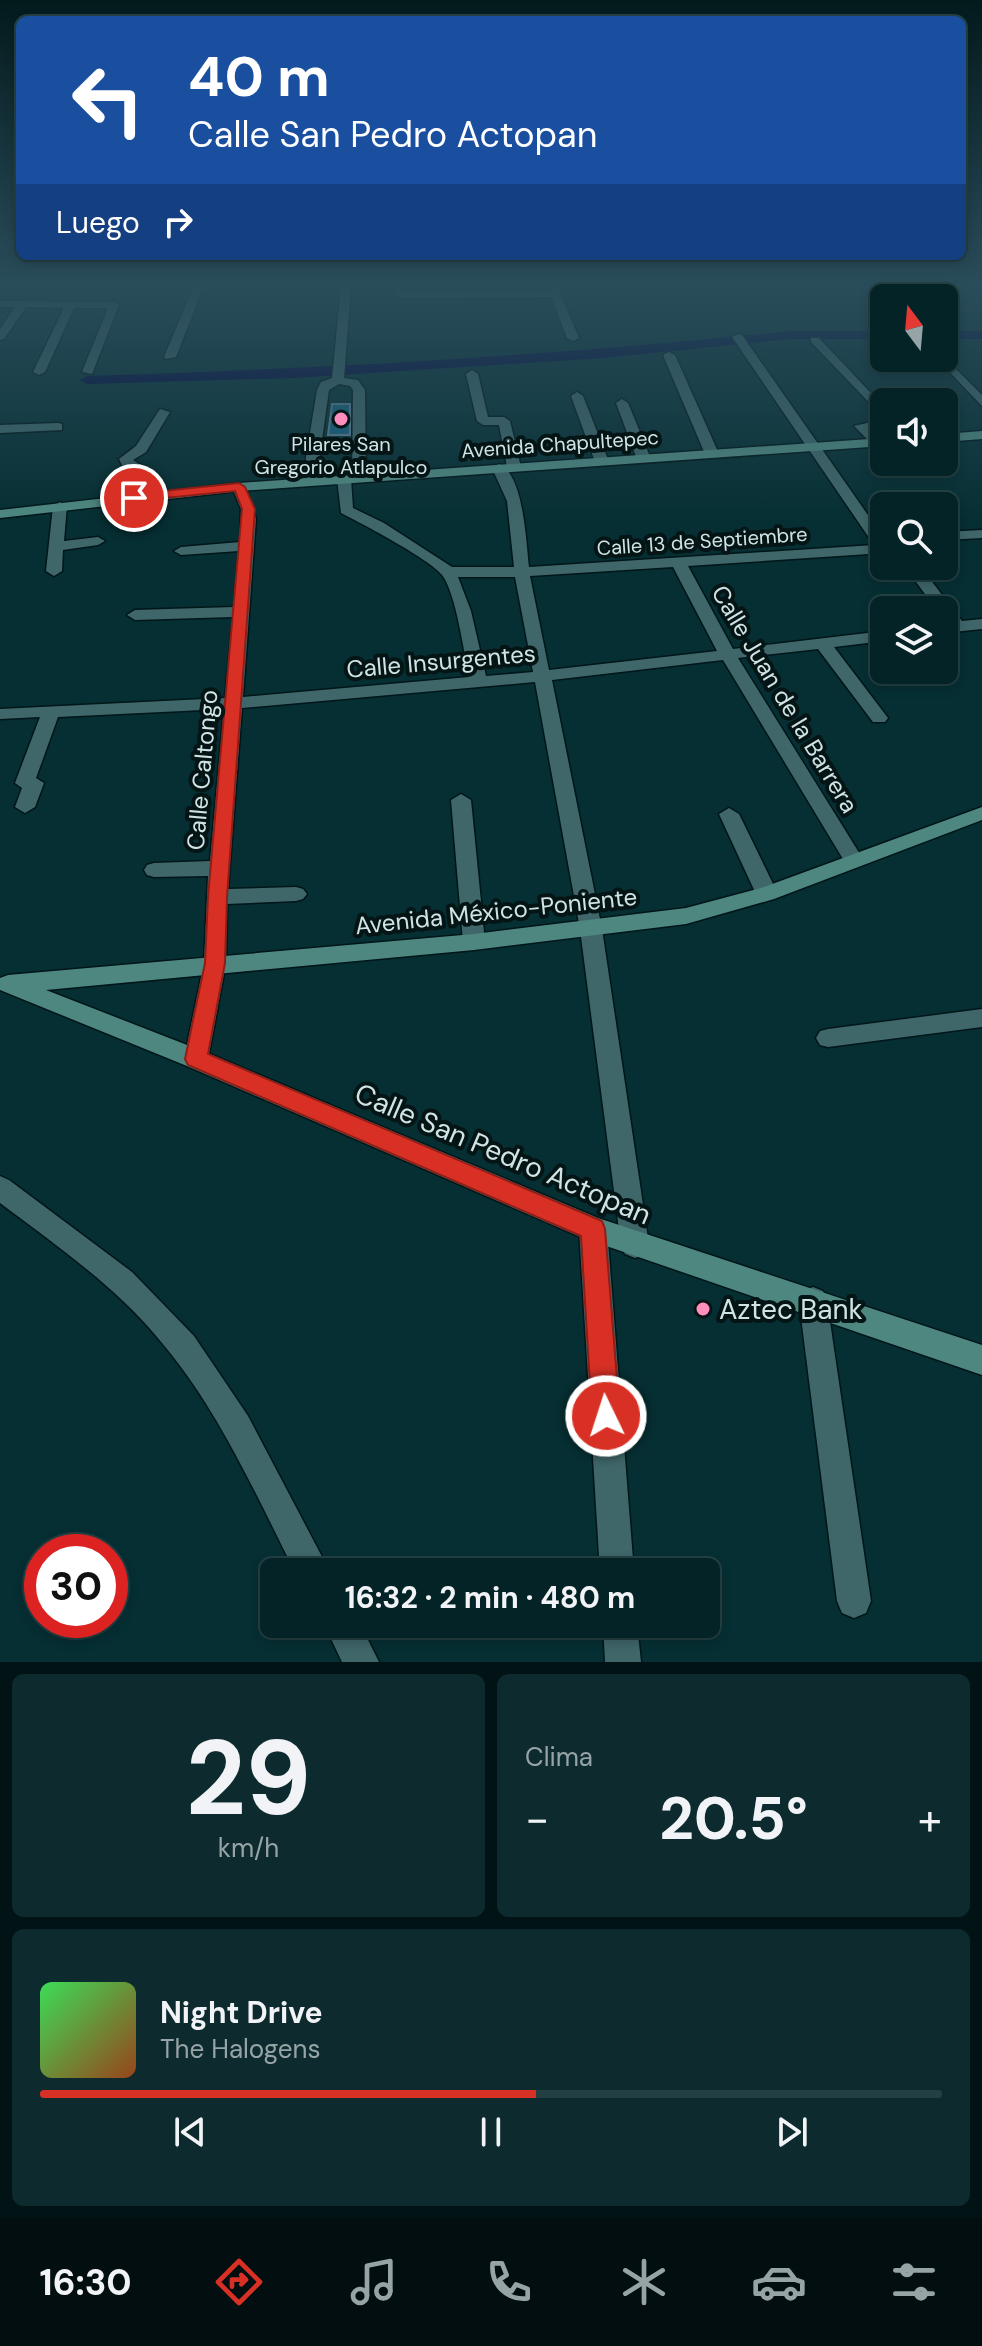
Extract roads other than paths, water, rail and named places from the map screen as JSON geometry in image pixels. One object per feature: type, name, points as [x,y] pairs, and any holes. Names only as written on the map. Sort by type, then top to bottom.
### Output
[{"type":"main road","points":[[958,437],[982,435]]},
{"type":"main road","name":"Avenida Chapultepec","points":[[0,514],[239,487],[870,443]]},
{"type":"main road","name":"Avenida México-Poniente","points":[[4,984],[474,942],[686,916],[767,894],[853,859],[982,813]]},
{"type":"main road","name":"Calle San Pedro Actopan","points":[[4,984],[196,1059],[593,1229],[982,1360]]},
{"type":"street","points":[[39,372],[42,366]]},
{"type":"street","points":[[88,372],[90,366]]},
{"type":"street","points":[[309,482],[325,385],[339,373],[340,366]]},
{"type":"street","points":[[674,366],[712,454]]},
{"type":"street","points":[[757,366],[870,529]]},
{"type":"street","points":[[839,366],[870,399]]},
{"type":"street","points":[[955,372],[982,402]]},
{"type":"street","points":[[339,373],[354,383],[358,398],[346,510],[379,526],[449,572],[463,611],[479,682]]},
{"type":"street","points":[[472,374],[483,421],[504,421],[507,468],[522,572],[591,929],[635,1245]]},
{"type":"street","points":[[322,400],[337,394],[358,398]]},
{"type":"street","points":[[577,396],[602,462]]},
{"type":"street","points":[[622,403],[644,459]]},
{"type":"street","points":[[158,495],[145,474],[129,466],[126,459],[130,453],[141,449],[164,412]]},
{"type":"street","points":[[870,425],[860,426],[870,434]]},
{"type":"street","points":[[0,429],[58,427]]},
{"type":"street","name":"Calle Caltongo","points":[[196,1059],[215,963],[217,897],[235,703],[248,509],[239,487]]},
{"type":"street","points":[[54,571],[60,506]]},
{"type":"street","points":[[958,535],[982,532],[978,525],[982,524]]},
{"type":"street","points":[[56,547],[98,541]]},
{"type":"street","points":[[181,551],[244,546]]},
{"type":"street","name":"Calle 13 de Septiembre","points":[[449,572],[522,572],[870,550]]},
{"type":"street","name":"Calle Juan de la Barrera","points":[[678,562],[728,655],[853,859]]},
{"type":"street","points":[[135,615],[241,612]]},
{"type":"street","points":[[958,626],[982,624]]},
{"type":"street","name":"Calle Insurgentes","points":[[0,714],[235,703],[479,682],[870,638]]},
{"type":"street","points":[[822,643],[879,718]]},
{"type":"street","points":[[25,807],[34,783],[25,783],[51,711]]},
{"type":"street","points":[[461,800],[474,942]]},
{"type":"street","points":[[729,814],[767,894]]},
{"type":"street","points":[[154,870],[220,868]]},
{"type":"street","points":[[217,897],[296,894]]},
{"type":"street","points":[[828,1038],[982,1018]]},
{"type":"street","points":[[0,1188],[139,1299],[183,1344],[223,1403],[306,1558]]},
{"type":"street","points":[[593,1229],[616,1558]]},
{"type":"street","points":[[813,1301],[854,1601]]},
{"type":"street","points":[[348,1638],[361,1662]]},
{"type":"street","points":[[621,1638],[623,1662]]},
{"type":"waterway","points":[[87,380],[294,374],[424,366]]},
{"type":"place","name":"Pilares San Gregorio Atlapulco","points":[[341,419]]},
{"type":"place","name":"Aztec Bank","points":[[703,1309]]}]
